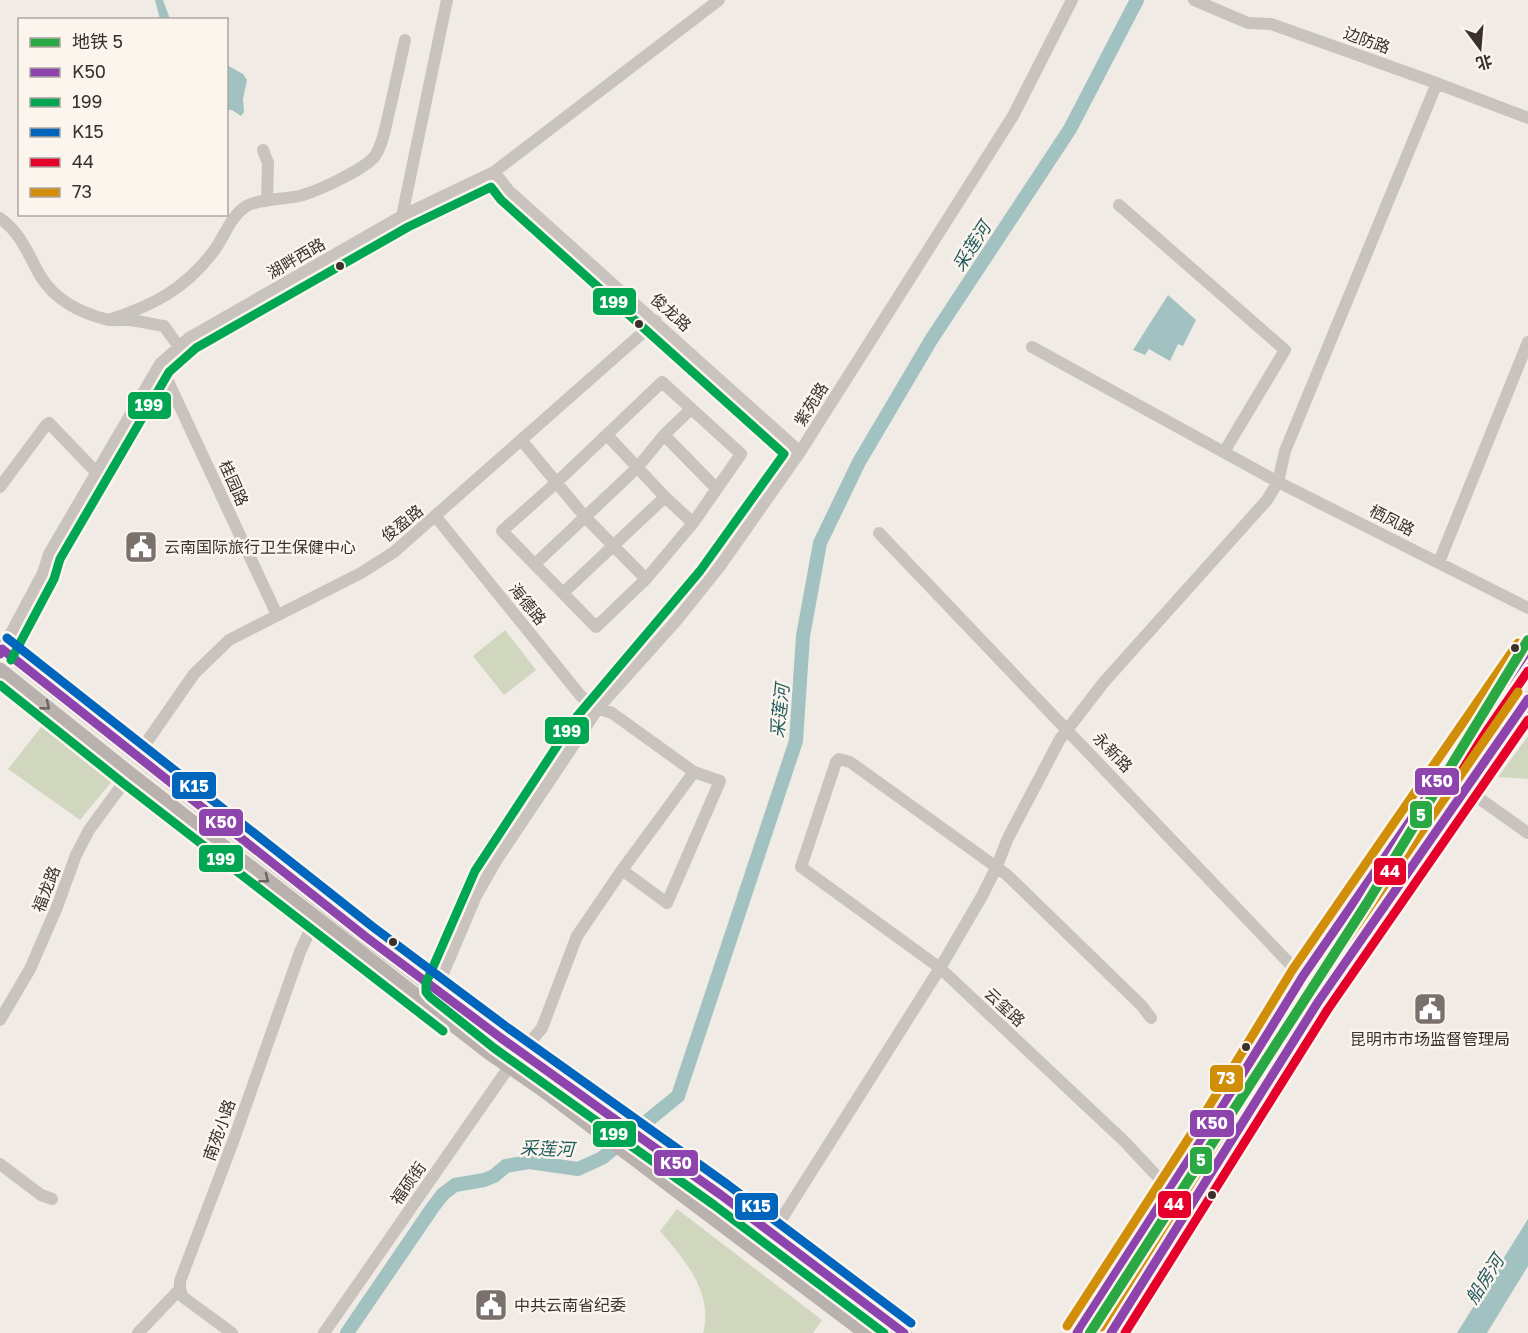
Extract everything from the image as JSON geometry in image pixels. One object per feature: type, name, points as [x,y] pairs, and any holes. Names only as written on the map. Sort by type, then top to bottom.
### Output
[{"type":"main road","points":[[1,650],[366,937],[521,1053],[772,1233],[904,1333]]},
{"type":"main road","points":[[1077,1333],[1170,1190],[1303,976],[1528,650]]},
{"type":"main road","points":[[0,670],[130,774],[509,1067],[633,1157],[866,1333]]},
{"type":"main road","points":[[1111,1333],[1325,992],[1528,699]]},
{"type":"street","points":[[402,216],[447,0]]},
{"type":"street","name":"湖畔西路","points":[[1,650],[43,573],[49,554],[160,364],[189,338],[402,216],[494,172],[719,0]]},
{"type":"street","name":"紫苑路","points":[[436,988],[486,877],[599,707],[676,621],[720,566],[800,452],[1013,116],[1072,0]]},
{"type":"street","name":"边防路","points":[[1194,0],[1248,23],[1271,24],[1528,118]]},
{"type":"street","points":[[108,320],[154,303],[173,291],[214,251],[244,207],[305,194],[364,167],[375,155],[383,138],[405,40]]},
{"type":"street","points":[[772,1233],[940,968],[996,868],[1008,838],[1060,739],[1104,682],[1266,500],[1278,482],[1285,451],[1437,83]]},
{"type":"street","points":[[263,150],[268,163],[267,201]]},
{"type":"street","name":"俊龙路","points":[[494,172],[509,191],[800,452]]},
{"type":"street","points":[[1119,205],[1285,350],[1224,452]]},
{"type":"street","points":[[0,218],[21,239],[41,278],[53,292],[85,313],[108,320],[129,320],[164,326],[179,347]]},
{"type":"street","name":"俊盈路","points":[[137,756],[179,695],[207,660],[229,640],[379,563],[436,517],[656,321]]},
{"type":"street","points":[[1439,562],[1528,342]]},
{"type":"street","name":"栖凤路","points":[[1032,347],[1278,482],[1528,608]]},
{"type":"street","name":"桂园路","points":[[160,364],[277,615]]},
{"type":"street","points":[[662,382],[691,409],[741,454],[693,523],[646,579],[596,627],[502,531],[662,382]]},
{"type":"street","points":[[535,564],[638,468],[664,435],[691,409]]},
{"type":"street","points":[[0,487],[49,423],[97,473]]},
{"type":"street","points":[[607,435],[665,497],[693,523]]},
{"type":"street","points":[[664,435],[717,489]]},
{"type":"street","points":[[522,441],[585,517],[646,579]]},
{"type":"street","points":[[563,593],[665,497]]},
{"type":"street","name":"海德路","points":[[436,517],[580,695],[592,706],[612,712],[694,772],[720,781],[667,903],[622,870]]},
{"type":"street","name":"永新路","points":[[879,532],[1303,976],[1325,992]]},
{"type":"street","name":"云玺路","points":[[996,868],[850,762],[839,759],[825,791],[801,867],[940,968],[1124,1141],[1170,1190]]},
{"type":"street","name":"福硕街","points":[[324,1333],[509,1067],[542,1028],[577,936],[694,772]]},
{"type":"street","name":"福龙路","points":[[0,1020],[21,988],[30,969],[57,907],[76,855],[89,830],[130,774]]},
{"type":"street","points":[[1466,789],[1528,833]]},
{"type":"street","points":[[996,868],[1006,874],[1102,967],[1142,1006],[1150,1018]]},
{"type":"street","name":"南苑小路","points":[[180,1289],[180,1281],[234,1139],[300,952],[310,930],[318,920]]},
{"type":"street","points":[[0,1164],[40,1195],[52,1199]]},
{"type":"street","points":[[138,1333],[180,1289],[183,1297],[232,1333]]},
{"type":"green space","points":[[505,630],[536,670],[504,695],[473,656]]},
{"type":"green space","points":[[42,726],[112,781],[80,820],[8,769]]},
{"type":"green space","points":[[1528,736],[1528,779],[1498,777]]},
{"type":"green space","points":[[677,1209],[822,1320],[813,1333],[703,1333],[705,1318],[701,1291],[687,1265],[660,1231]]},
{"type":"water","points":[[155,0],[163,0],[170,18],[160,18]]},
{"type":"water","points":[[228,66],[243,74],[247,80],[243,99],[244,112],[241,116],[228,110]]},
{"type":"water","points":[[1168,295],[1196,320],[1183,346],[1178,344],[1170,361],[1149,349],[1145,355],[1133,350]]},
{"type":"water","points":[[1528,1219],[1528,1266],[1487,1333],[1457,1333]]},
{"type":"waterway","name":"采莲河","points":[[347,1333],[433,1207],[443,1194],[455,1185],[484,1180],[494,1176],[506,1166],[529,1162],[578,1169],[602,1158],[678,1096],[796,741],[803,636],[820,543],[859,462],[931,340],[1070,129],[1137,0]]},
{"type":"metro line","name":"5","points":[[1090,1333],[1367,903],[1528,640]]},
{"type":"transit line","name":"199","points":[[11,660],[54,579],[60,559],[169,372],[196,348],[408,227],[491,187],[501,200],[784,454],[700,571],[574,720],[475,871],[426,983],[426,992],[494,1048],[714,1205],[884,1333]]},
{"type":"transit line","name":"K15","points":[[7,638],[373,927],[508,1028],[728,1185],[911,1323]]},
{"type":"transit line","name":"73","points":[[1067,1326],[1205,1113],[1293,969],[1518,643]]},
{"type":"transit line","name":"K50","points":[[0,654],[2,649],[366,937],[501,1038],[721,1195],[904,1333]]},
{"type":"transit line","name":"K50","points":[[1077,1333],[1215,1119],[1303,976],[1528,650]]},
{"type":"transit line","name":"44","points":[[1091,1333],[1225,1126],[1313,983],[1528,671]]},
{"type":"transit line","name":"199","points":[[0,685],[443,1031]]},
{"type":"transit line","name":"73","points":[[1101,1327],[1308,996],[1518,692]]},
{"type":"transit line","name":"K50","points":[[1111,1333],[1318,1002],[1528,699]]},
{"type":"transit line","name":"44","points":[[1125,1333],[1328,1009],[1528,720]]},
{"type":"place","name":"云南国际旅行卫生保健中心","points":[[141,547]]},
{"type":"place","name":"昆明市市场监督管理局","points":[[1430,1009]]},
{"type":"place","name":"中共云南省纪委","points":[[491,1305]]},
{"type":"water label","name":"船房河","points":[[1484,1279]]}]
